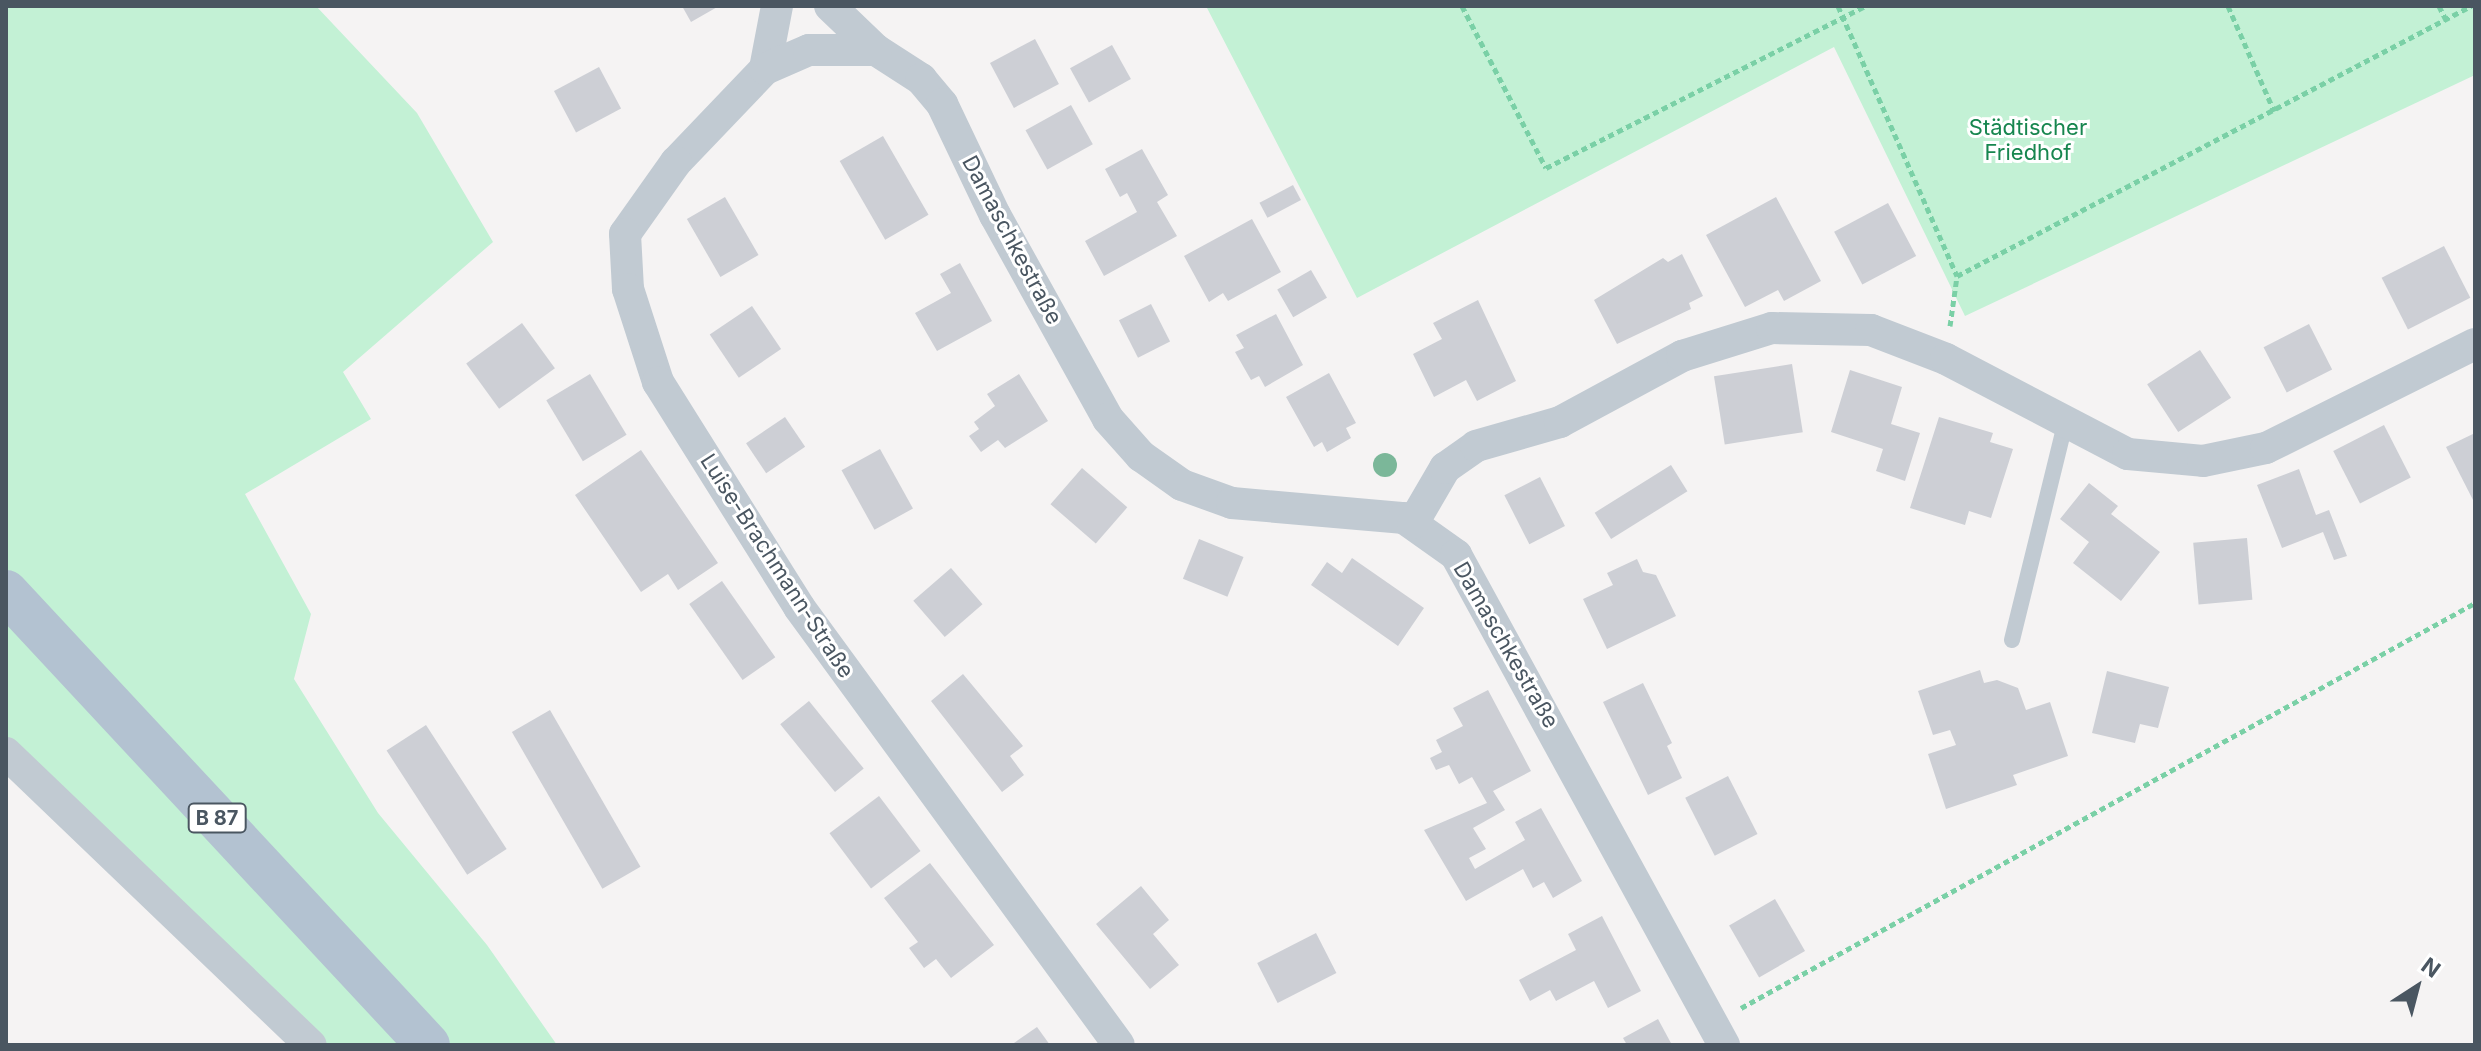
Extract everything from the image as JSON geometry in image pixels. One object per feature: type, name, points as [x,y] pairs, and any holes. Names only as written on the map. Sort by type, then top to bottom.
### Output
[{"type":"main road","name":"B 87","points":[[6,592],[428,1045]]},
{"type":"street","points":[[765,69],[777,6]]},
{"type":"street","name":"Damaschkestraße","points":[[830,6],[876,50],[921,79],[942,104],[995,215],[1108,419],[1141,456],[1182,485],[1232,503],[1383,512],[1413,523],[1456,555],[1718,1035]]},
{"type":"street","name":"Luise-Brachmann-Straße","points":[[876,50],[809,50],[765,69],[676,162],[625,234],[628,289],[658,382],[799,607],[1119,1045]]},
{"type":"street","points":[[1413,523],[1445,468],[1476,446],[1560,422],[1682,356],[1772,328],[1871,330],[1946,359],[2065,424],[2128,454],[2203,461],[2266,448],[2475,344]]},
{"type":"street","points":[[6,753],[310,1045]]},
{"type":"lane","points":[[2012,640],[2065,424]]},
{"type":"path","points":[[1462,6],[1546,168],[1865,6]]},
{"type":"path","points":[[1838,6],[1957,276],[1946,359]]},
{"type":"path","points":[[2228,6],[2274,112]]},
{"type":"path","points":[[2439,6],[2446,20]]},
{"type":"path","points":[[1957,276],[2471,6]]},
{"type":"path","points":[[1718,1035],[2475,603]]},
{"type":"green space","points":[[6,6],[316,6],[417,113],[493,242],[343,372],[371,419],[245,494],[311,614],[294,679],[378,813],[487,945],[557,1045],[307,1045],[6,742]]},
{"type":"green space","name":"Städtischer Friedhof","points":[[1206,6],[2475,6],[2475,75],[1965,316],[1834,47],[1357,298]]},
{"type":"building","points":[[682,6],[719,6],[691,22]]},
{"type":"building","points":[[1035,39],[1059,84],[1014,108],[990,63]]},
{"type":"building","points":[[1112,45],[1131,79],[1089,102],[1070,68]]},
{"type":"building","points":[[599,67],[621,108],[576,132],[554,91]]},
{"type":"building","points":[[1071,105],[1093,144],[1047,170],[1026,130]]},
{"type":"building","points":[[883,136],[928,215],[885,240],[840,161]]},
{"type":"building","points":[[1142,149],[1168,195],[1157,202],[1177,236],[1104,276],[1085,241],[1137,212],[1127,193],[1120,197],[1105,169]]},
{"type":"building","points":[[1293,185],[1301,200],[1267,218],[1259,203]]},
{"type":"building","points":[[725,197],[758,255],[720,277],[687,219]]},
{"type":"building","points":[[1776,197],[1821,281],[1784,301],[1778,290],[1745,307],[1706,235]]},
{"type":"building","points":[[1888,203],[1916,256],[1862,285],[1834,232]]},
{"type":"building","points":[[1252,219],[1281,272],[1228,301],[1223,293],[1209,302],[1184,256]]},
{"type":"building","points":[[2444,246],[2470,298],[2408,329],[2382,278]]},
{"type":"building","points":[[1682,254],[1703,296],[1689,303],[1691,309],[1617,344],[1594,300],[1663,258],[1668,262]]},
{"type":"building","points":[[960,263],[992,321],[937,351],[915,313],[951,293],[940,274]]},
{"type":"building","points":[[1311,270],[1327,298],[1293,317],[1277,290]]},
{"type":"building","points":[[1478,300],[1516,381],[1477,401],[1466,380],[1434,397],[1413,354],[1442,339],[1433,323]]},
{"type":"building","points":[[1151,304],[1170,341],[1138,358],[1119,320]]},
{"type":"building","points":[[752,306],[781,349],[739,378],[710,335]]},
{"type":"building","points":[[1276,314],[1303,365],[1265,387],[1259,376],[1251,380],[1235,352],[1244,348],[1236,335]]},
{"type":"building","points":[[522,323],[555,368],[499,409],[466,364]]},
{"type":"building","points":[[2309,324],[2332,369],[2287,393],[2264,347]]},
{"type":"building","points":[[2200,350],[2231,398],[2178,432],[2147,384]]},
{"type":"building","points":[[1792,364],[1803,432],[1725,445],[1714,376]]},
{"type":"building","points":[[1850,370],[1902,387],[1891,424],[1920,433],[1905,481],[1876,471],[1883,449],[1831,432]]},
{"type":"building","points":[[1329,373],[1356,423],[1346,428],[1351,438],[1327,452],[1322,442],[1314,447],[1286,397]]},
{"type":"building","points":[[590,374],[627,435],[583,461],[546,400]]},
{"type":"building","points":[[1019,374],[1048,421],[1005,448],[998,440],[981,452],[969,436],[979,429],[974,422],[995,406],[987,394]]},
{"type":"building","points":[[785,417],[805,447],[766,473],[746,443]]},
{"type":"building","points":[[1939,417],[1993,433],[1990,442],[2013,449],[1991,518],[1969,511],[1965,525],[1910,508]]},
{"type":"building","points":[[2384,425],[2411,478],[2360,503],[2333,451]]},
{"type":"building","points":[[2475,433],[2475,499],[2473,500],[2446,447]]},
{"type":"building","points":[[880,449],[913,508],[874,530],[842,470]]},
{"type":"building","points":[[641,450],[718,563],[678,590],[668,574],[641,592],[575,495]]},
{"type":"building","points":[[1671,465],[1687,491],[1611,539],[1595,513]]},
{"type":"building","points":[[1082,468],[1127,507],[1096,544],[1051,504]]},
{"type":"building","points":[[2299,469],[2316,515],[2329,510],[2347,556],[2334,560],[2323,532],[2282,548],[2257,485]]},
{"type":"building","points":[[1540,477],[1565,526],[1529,544],[1504,495]]},
{"type":"building","points":[[2089,483],[2118,506],[2111,514],[2160,552],[2121,601],[2073,563],[2089,542],[2060,519]]},
{"type":"building","points":[[2247,538],[2252,600],[2199,604],[2193,543]]},
{"type":"building","points":[[1199,539],[1244,557],[1227,597],[1183,579]]},
{"type":"building","points":[[1352,558],[1424,608],[1398,646],[1311,585],[1327,562],[1342,573]]},
{"type":"building","points":[[1637,559],[1643,572],[1656,575],[1676,616],[1607,649],[1583,599],[1613,585],[1607,573]]},
{"type":"building","points":[[951,568],[982,604],[945,637],[913,601]]},
{"type":"building","points":[[722,581],[775,657],[743,680],[689,604]]},
{"type":"building","points":[[1980,670],[1984,683],[1997,680],[2018,688],[2026,710],[2050,702],[2068,756],[2013,775],[2017,785],[1946,809],[1928,754],[1956,745],[1950,730],[1933,735],[1918,691]]},
{"type":"building","points":[[2107,671],[2169,687],[2158,728],[2140,724],[2135,743],[2092,733]]},
{"type":"building","points":[[963,674],[1023,746],[1010,756],[1024,775],[1002,792],[931,701]]},
{"type":"building","points":[[1643,683],[1672,743],[1667,746],[1682,778],[1648,795],[1603,702]]},
{"type":"building","points":[[1488,690],[1531,771],[1493,791],[1505,810],[1473,828],[1486,849],[1469,858],[1475,869],[1525,840],[1515,822],[1541,808],[1582,881],[1553,898],[1544,882],[1533,888],[1523,869],[1466,901],[1424,830],[1487,803],[1472,777],[1459,784],[1449,765],[1436,770],[1430,758],[1442,752],[1436,740],[1463,726],[1453,708]]},
{"type":"building","points":[[809,701],[864,769],[835,792],[780,724]]},
{"type":"building","points":[[550,710],[640,867],[602,889],[512,732]]},
{"type":"building","points":[[426,725],[507,849],[467,875],[387,751]]},
{"type":"building","points":[[1728,776],[1758,834],[1715,856],[1685,798]]},
{"type":"building","points":[[879,796],[921,851],[871,888],[829,833]]},
{"type":"building","points":[[930,863],[994,945],[951,978],[936,959],[924,968],[909,948],[918,942],[884,898]]},
{"type":"building","points":[[1141,886],[1169,920],[1153,934],[1179,965],[1150,989],[1096,924]]},
{"type":"building","points":[[1775,899],[1805,951],[1759,977],[1729,926]]},
{"type":"building","points":[[1602,916],[1641,991],[1608,1008],[1594,981],[1556,1001],[1550,990],[1530,1001],[1519,980],[1576,950],[1568,934]]},
{"type":"building","points":[[1316,933],[1336,973],[1278,1003],[1257,963]]},
{"type":"building","points":[[1658,1019],[1672,1045],[1627,1045],[1623,1038]]},
{"type":"building","points":[[1037,1027],[1050,1045],[1011,1045]]}]
